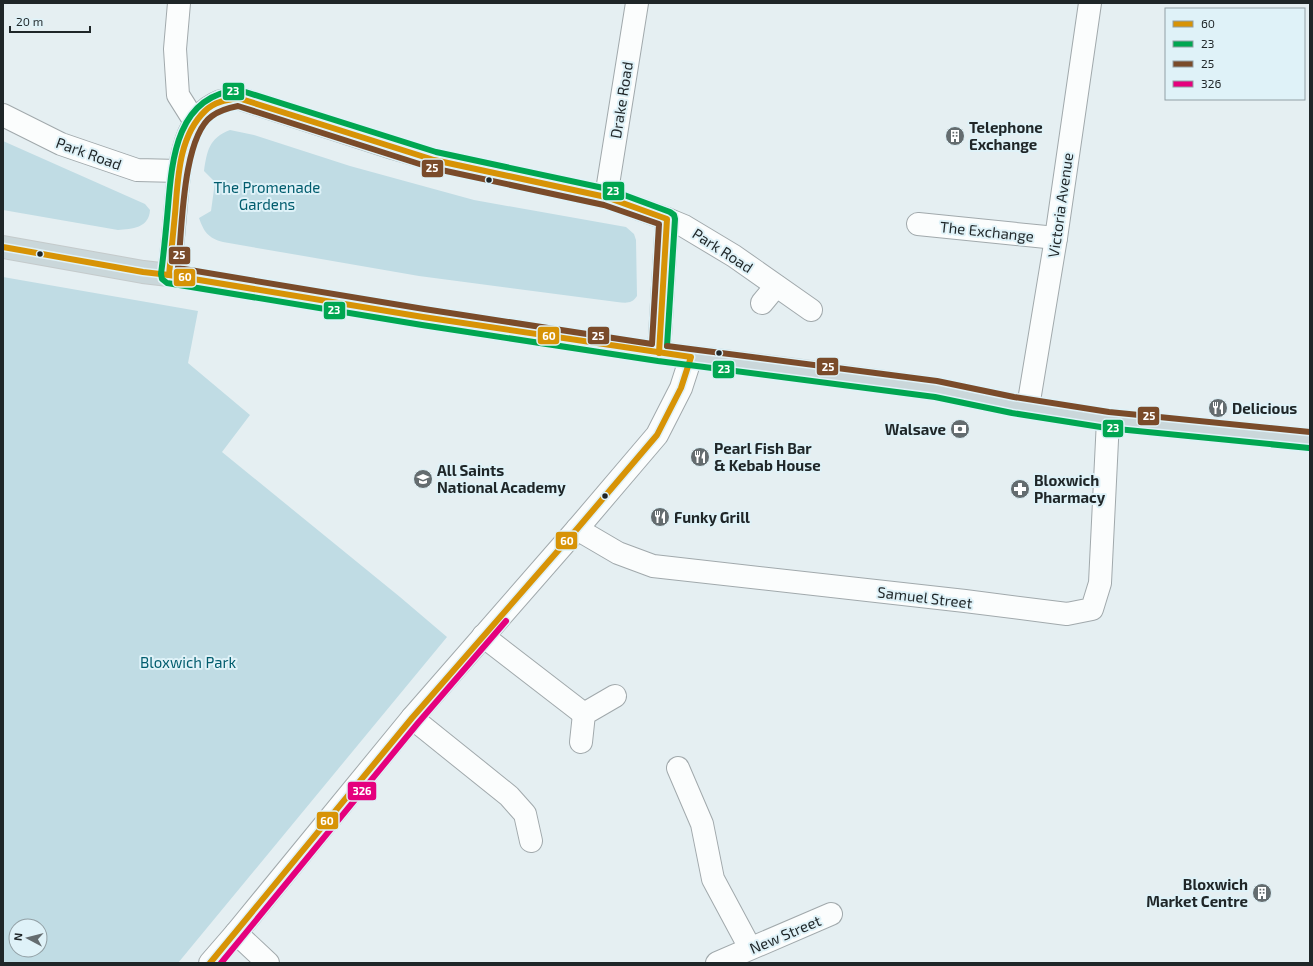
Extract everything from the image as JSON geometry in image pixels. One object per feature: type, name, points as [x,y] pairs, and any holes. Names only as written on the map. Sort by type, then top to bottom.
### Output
[{"type":"highway","points":[[3,247],[143,272],[170,274],[423,317],[659,353],[928,388],[1028,407],[1108,420],[1310,440]]},
{"type":"street","points":[[179,3],[175,49],[178,95],[195,122]]},
{"type":"street","name":"Drake Road","points":[[606,197],[636,3]]},
{"type":"street","name":"Victoria Avenue","points":[[1028,407],[1056,238],[1090,3]]},
{"type":"street","name":"Park Road","points":[[170,274],[180,171],[185,143],[195,122],[212,106],[229,98],[238,98],[434,160],[606,197],[667,219],[684,226],[734,256],[811,310]]},
{"type":"street","name":"Park Road","points":[[3,115],[61,144],[137,170],[180,171]]},
{"type":"street","points":[[659,353],[667,219]]},
{"type":"street","name":"The Exchange","points":[[918,224],[1056,238]]},
{"type":"street","points":[[762,303],[776,286]]},
{"type":"street","points":[[210,963],[412,718],[657,435],[682,388],[691,357]]},
{"type":"street","name":"Samuel Street","points":[[577,529],[618,553],[653,566],[1067,614],[1092,609],[1100,583],[1108,420]]},
{"type":"street","points":[[483,636],[584,714]]},
{"type":"street","points":[[584,714],[615,696]]},
{"type":"street","points":[[581,742],[584,714]]},
{"type":"street","points":[[412,718],[509,796],[525,814],[531,842]]},
{"type":"street","points":[[678,768],[702,824],[713,879],[750,948]]},
{"type":"street","name":"New Street","points":[[718,963],[830,914]]},
{"type":"street","points":[[236,933],[268,963]]},
{"type":"green space","name":"The Promenade Gardens","points":[[230,130],[254,135],[350,166],[474,200],[626,227],[634,234],[636,240],[637,296],[631,302],[626,303],[419,276],[223,242],[214,239],[207,234],[199,218],[211,211],[215,182],[204,171],[206,157],[213,141],[223,133]]},
{"type":"green space","points":[[3,141],[145,204],[150,210],[147,221],[134,228],[118,230],[3,210]]},
{"type":"green space","name":"Bloxwich Park","points":[[3,277],[198,311],[188,363],[250,415],[222,452],[447,637],[178,963],[3,963]]},
{"type":"transit line","name":"23","points":[[667,346],[675,219],[674,215],[670,212],[608,189],[436,152],[239,90],[218,94],[202,104],[190,116],[182,132],[172,169],[161,274],[162,279],[167,283],[422,325],[658,361],[935,397],[1012,413],[1107,428],[1309,448]]},
{"type":"transit line","name":"60","points":[[169,275],[179,173],[184,146],[189,133],[196,121],[212,105],[238,98],[434,160],[606,197],[667,219],[659,353]]},
{"type":"transit line","name":"25","points":[[238,106],[432,168],[604,205],[659,224],[652,344],[424,309],[178,268],[185,186],[189,164],[195,144],[202,127],[212,116],[218,112],[238,106]]},
{"type":"transit line","name":"60","points":[[3,247],[143,272],[423,317],[691,357],[681,388],[657,435],[412,718],[210,963]]},
{"type":"transit line","name":"25","points":[[667,346],[937,381],[1014,397],[1109,412],[1310,432]]},
{"type":"transit line","name":"326","points":[[221,963],[418,723],[506,621]]},
{"type":"place","name":"Telephone Exchange","points":[[955,136]]},
{"type":"place","name":"Delicious","points":[[1218,408]]},
{"type":"place","name":"Walsave","points":[[960,429]]},
{"type":"place","name":"Pearl Fish Bar & Kebab House","points":[[700,457]]},
{"type":"place","name":"All Saints National Academy","points":[[423,479]]},
{"type":"place","name":"Bloxwich Pharmacy","points":[[1020,489]]},
{"type":"place","name":"Funky Grill","points":[[660,517]]},
{"type":"place","name":"Bloxwich Market Centre","points":[[1262,893]]}]
